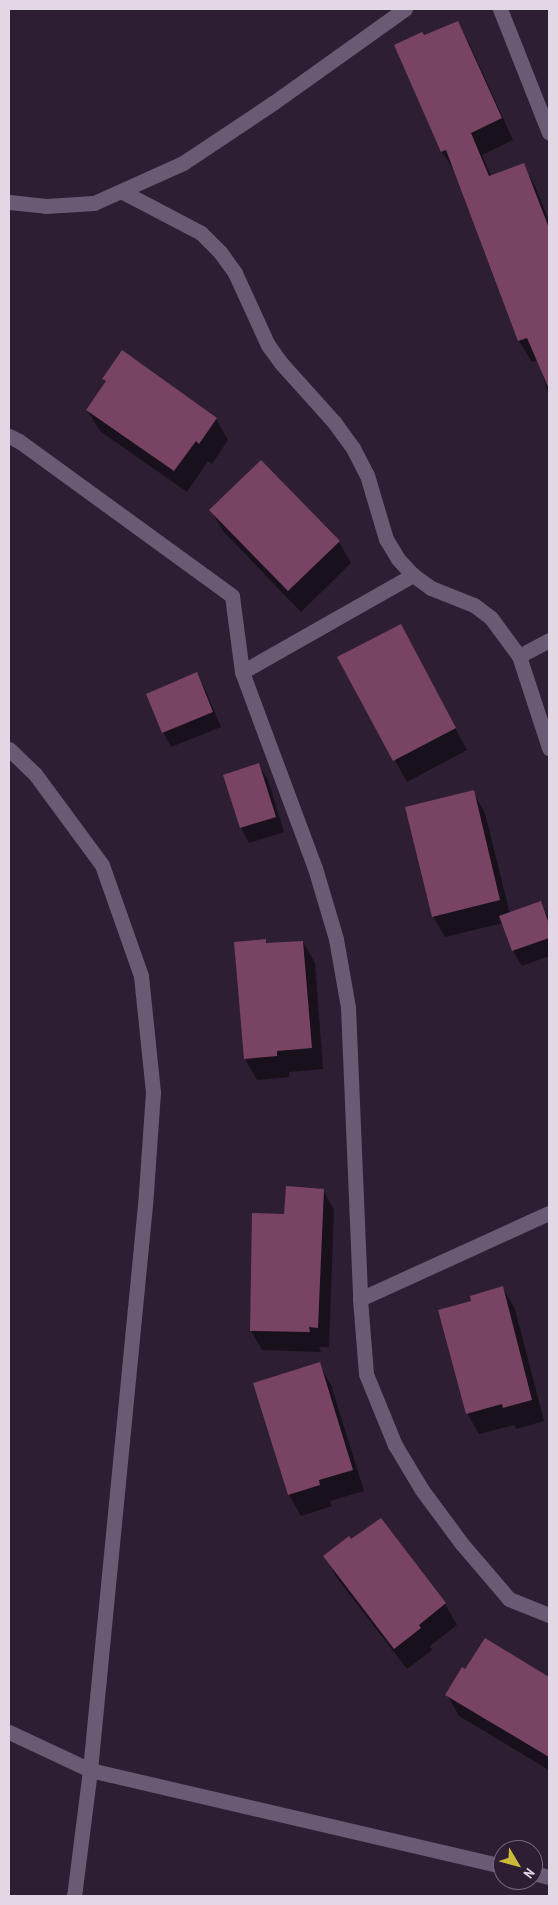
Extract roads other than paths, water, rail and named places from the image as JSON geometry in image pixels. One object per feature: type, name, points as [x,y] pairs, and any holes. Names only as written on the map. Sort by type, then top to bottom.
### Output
[{"type":"street","points":[[9,202],[46,206],[73,206],[94,203],[183,163],[273,103],[404,9]]},
{"type":"street","points":[[500,9],[549,133]]},
{"type":"street","points":[[122,192],[201,233],[220,252],[235,273],[268,345],[281,363],[334,422],[353,448],[367,475],[386,539],[398,559],[413,575],[431,588],[474,605],[491,618],[519,656],[549,748]]},
{"type":"street","points":[[9,436],[19,441],[232,596],[242,672],[315,868],[336,939],[348,1007],[360,1299],[366,1374],[395,1445],[422,1490],[462,1544],[509,1599],[549,1614]]},
{"type":"street","points":[[242,672],[413,575]]},
{"type":"street","points":[[519,656],[549,640]]},
{"type":"street","points":[[9,749],[35,774],[102,865],[141,976],[153,1092],[145,1205],[90,1770],[74,1896]]},
{"type":"street","points":[[360,1299],[549,1213]]},
{"type":"street","points":[[9,1732],[90,1770],[493,1864]]}]
